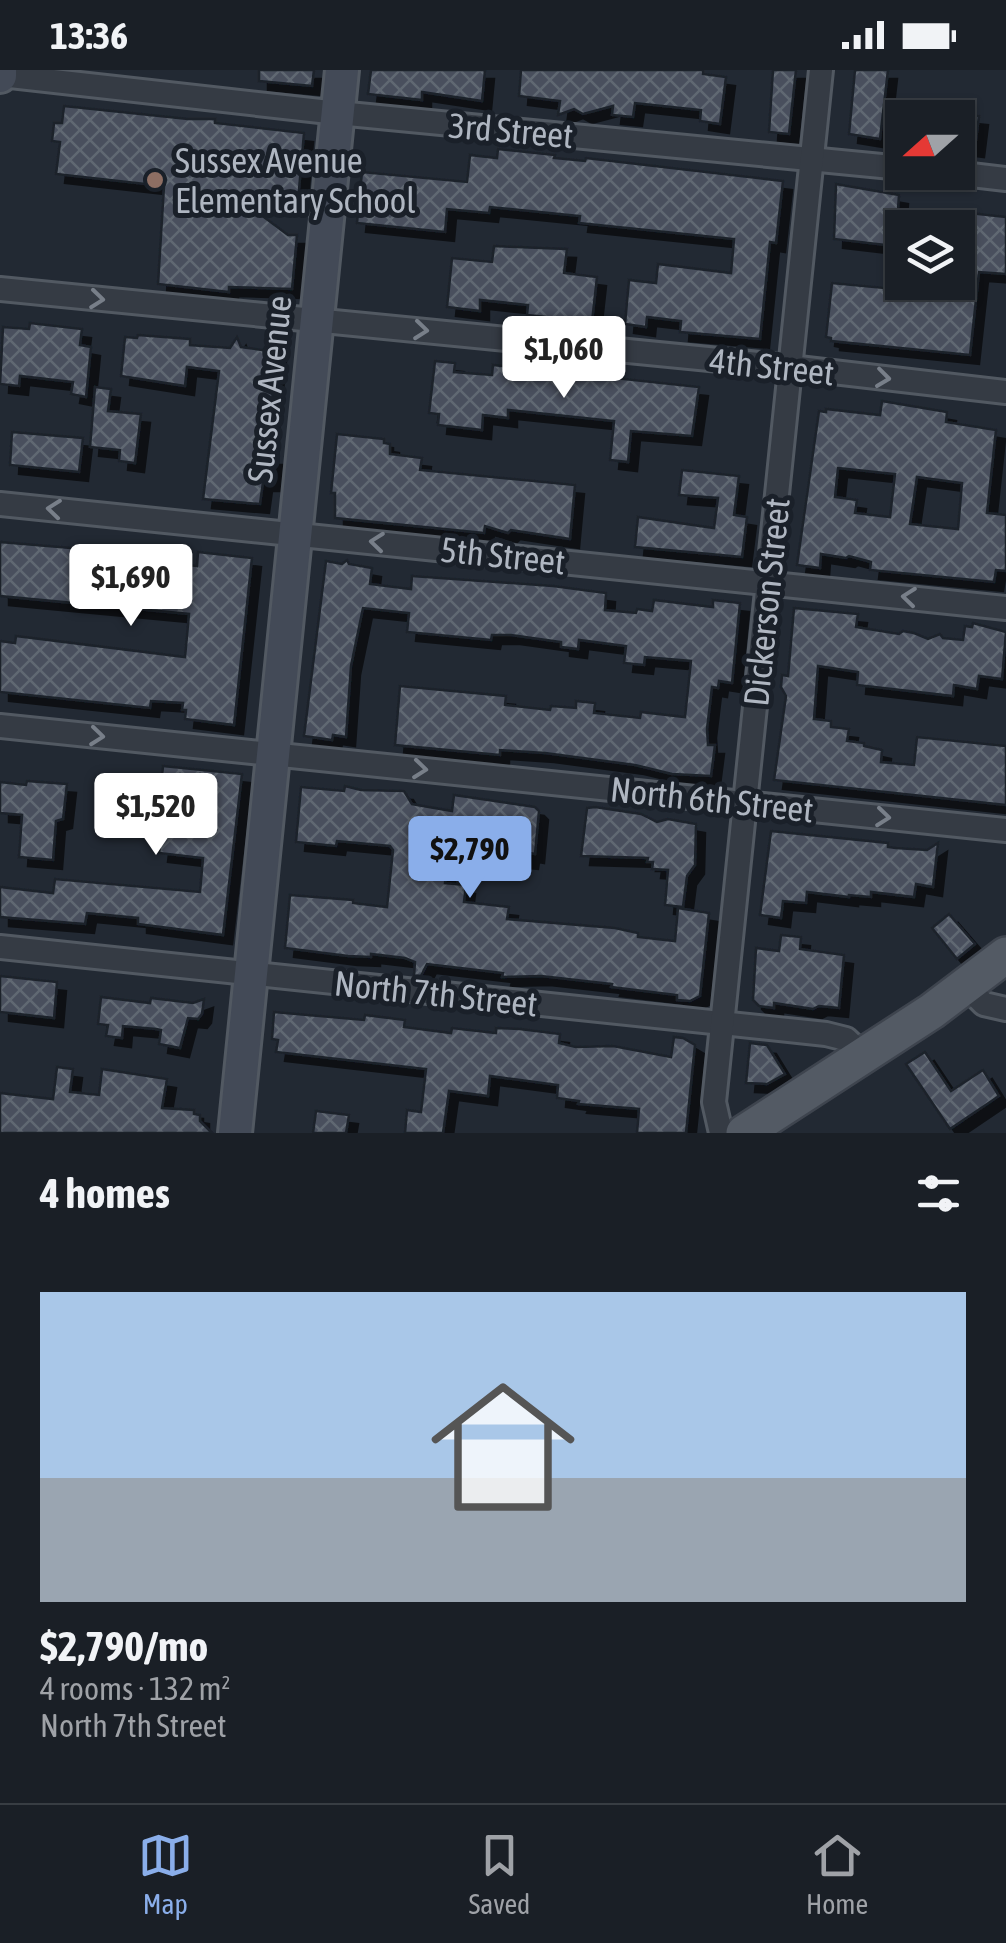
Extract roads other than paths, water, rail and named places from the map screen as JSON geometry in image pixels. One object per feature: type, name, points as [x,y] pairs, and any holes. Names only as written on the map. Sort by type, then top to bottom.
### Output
[{"type":"main road","points":[[744,1133],[864,1056],[1006,955]]},
{"type":"street","name":"Sussex Avenue","points":[[235,1133],[342,70]]},
{"type":"street","name":"Dickerson Street","points":[[721,1133],[714,1102],[821,70]]},
{"type":"street","name":"3rd Street","points":[[0,73],[338,113],[885,166]]},
{"type":"street","points":[[975,175],[1006,179]]},
{"type":"street","name":"4th Street","points":[[0,289],[1006,392]]},
{"type":"street","name":"5th Street","points":[[0,504],[1006,608]]},
{"type":"street","name":"North 6th Street","points":[[0,726],[1006,830]]},
{"type":"street","name":"North 7th Street","points":[[0,947],[837,1036],[854,1044],[864,1056]]},
{"type":"street","points":[[966,986],[984,1004],[1006,1009]]},
{"type":"place","name":"Sussex Avenue Elementary School","points":[[155,180]]}]
